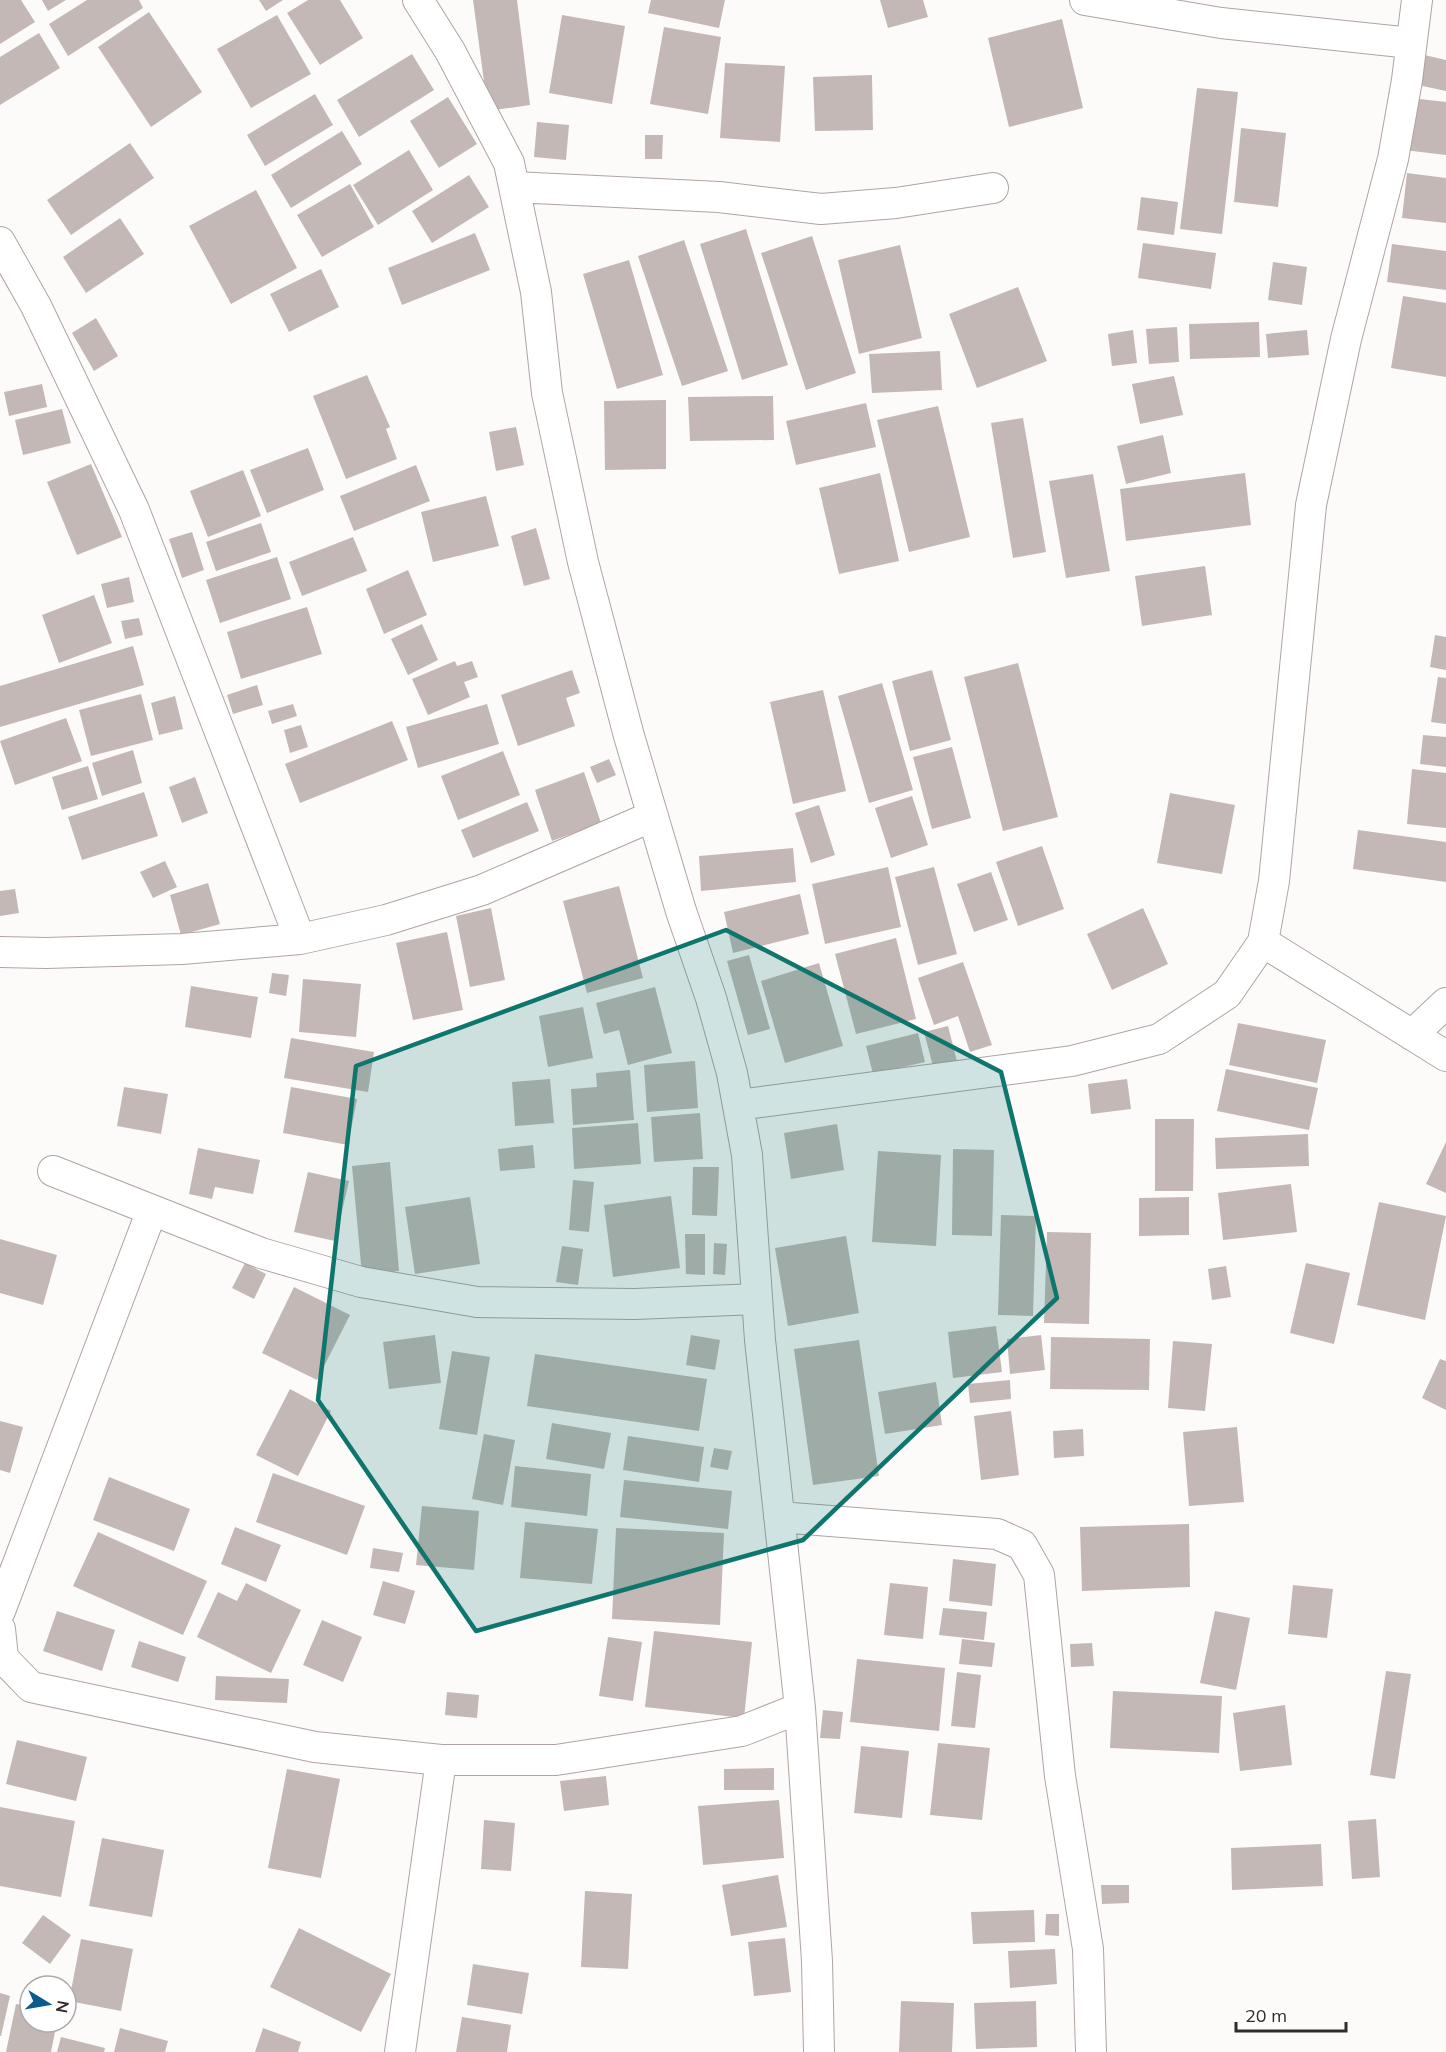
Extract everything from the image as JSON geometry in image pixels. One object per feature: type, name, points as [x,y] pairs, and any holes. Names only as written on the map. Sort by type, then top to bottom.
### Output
[{"type":"street","points":[[418,0],[450,51],[509,164],[536,292],[547,393],[583,562],[629,736],[681,911],[711,998],[732,1073],[747,1155],[757,1299],[800,1708],[817,1961],[819,2052]]},
{"type":"street","points":[[1085,0],[1221,23],[1411,44]]},
{"type":"street","points":[[738,1105],[1072,1061],[1159,1039],[1227,994],[1263,942],[1274,881],[1311,505],[1346,339],[1393,159],[1407,80],[1417,0]]},
{"type":"street","points":[[514,187],[719,197],[821,209],[896,203],[993,188]]},
{"type":"street","points":[[0,242],[36,306],[134,510],[300,939]]},
{"type":"street","points":[[0,952],[182,949],[300,939],[386,920],[482,890],[653,816]]},
{"type":"street","points":[[1263,942],[1446,1056]]},
{"type":"street","points":[[1412,1035],[1446,1003]]},
{"type":"street","points":[[53,1171],[261,1253],[361,1282],[477,1302],[635,1304],[757,1299]]},
{"type":"street","points":[[0,1611],[152,1210]]},
{"type":"street","points":[[779,1517],[997,1534],[1022,1545],[1039,1575],[1060,1776],[1088,1949],[1091,2052]]},
{"type":"street","points":[[0,1629],[3,1658],[31,1687],[315,1747],[441,1760],[556,1760],[742,1731],[800,1708]]},
{"type":"street","points":[[400,2052],[441,1760]]},
{"type":"highlighted area","points":[[726,930],[1001,1072],[1057,1298],[803,1540],[476,1631],[318,1400],[356,1066]]},
{"type":"building","points":[[0,0],[21,0],[35,22],[0,44]]},
{"type":"building","points":[[42,0],[66,0],[48,11]]},
{"type":"building","points":[[87,0],[139,0],[143,8],[68,56],[49,24]]},
{"type":"building","points":[[259,0],[283,0],[266,11]]},
{"type":"building","points":[[308,0],[340,0],[363,38],[320,65],[287,13]]},
{"type":"building","points":[[473,0],[517,0],[530,105],[488,111]]},
{"type":"building","points":[[651,0],[725,0],[719,28],[648,13]]},
{"type":"building","points":[[880,0],[923,0],[928,17],[888,28]]},
{"type":"building","points":[[149,12],[202,92],[151,127],[98,47]]},
{"type":"building","points":[[277,15],[311,74],[251,108],[217,49]]},
{"type":"building","points":[[562,15],[625,26],[612,104],[549,93]]},
{"type":"building","points":[[1062,19],[1083,108],[1009,127],[988,38]]},
{"type":"building","points":[[664,27],[721,37],[708,114],[650,104]]},
{"type":"building","points":[[39,33],[60,68],[0,105],[0,57]]},
{"type":"building","points":[[412,54],[434,90],[359,137],[337,100]]},
{"type":"building","points":[[1420,54],[1446,60],[1446,91],[1413,84]]},
{"type":"building","points":[[725,63],[785,66],[780,142],[720,138]]},
{"type":"building","points":[[872,75],[873,130],[815,131],[813,77]]},
{"type":"building","points":[[1197,88],[1238,92],[1222,234],[1180,229]]},
{"type":"building","points":[[315,94],[333,125],[265,166],[247,135]]},
{"type":"building","points":[[448,97],[477,144],[439,168],[410,121]]},
{"type":"building","points":[[1411,98],[1446,102],[1446,155],[1404,150]]},
{"type":"building","points":[[537,122],[569,125],[566,160],[534,157]]},
{"type":"building","points":[[1241,128],[1286,133],[1278,207],[1234,202]]},
{"type":"building","points":[[342,131],[362,164],[291,208],[271,175]]},
{"type":"building","points":[[645,135],[663,135],[662,159],[645,159]]},
{"type":"building","points":[[130,143],[154,178],[71,235],[47,200]]},
{"type":"building","points":[[409,150],[433,190],[378,225],[353,185]]},
{"type":"building","points":[[1407,173],[1446,178],[1446,223],[1402,218]]},
{"type":"building","points":[[469,175],[489,207],[432,243],[412,211]]},
{"type":"building","points":[[350,184],[374,227],[322,257],[297,215]]},
{"type":"building","points":[[256,190],[297,268],[231,304],[189,226]]},
{"type":"building","points":[[1141,197],[1178,202],[1174,235],[1137,230]]},
{"type":"building","points":[[120,218],[144,254],[86,293],[63,257]]},
{"type":"building","points":[[746,229],[788,365],[742,380],[700,244]]},
{"type":"building","points":[[475,233],[490,270],[402,305],[388,268]]},
{"type":"building","points":[[812,236],[856,373],[806,390],[761,253]]},
{"type":"building","points":[[684,240],[728,371],[682,386],[638,256]]},
{"type":"building","points":[[1143,243],[1216,253],[1211,289],[1138,278]]},
{"type":"building","points":[[1392,244],[1446,251],[1446,290],[1387,282]]},
{"type":"building","points":[[900,245],[922,338],[859,354],[838,260]]},
{"type":"building","points":[[629,260],[663,375],[617,389],[583,274]]},
{"type":"building","points":[[1273,262],[1307,267],[1302,305],[1268,300]]},
{"type":"building","points":[[321,269],[339,307],[289,332],[270,294]]},
{"type":"building","points":[[1018,287],[1047,361],[977,388],[949,314]]},
{"type":"building","points":[[1403,296],[1446,303],[1446,377],[1391,368]]},
{"type":"building","points":[[96,318],[118,356],[94,371],[72,333]]},
{"type":"building","points":[[1259,322],[1260,357],[1190,359],[1189,324]]},
{"type":"building","points":[[1177,327],[1179,362],[1149,364],[1146,329]]},
{"type":"building","points":[[1133,330],[1137,363],[1112,366],[1108,334]]},
{"type":"building","points":[[1307,330],[1309,355],[1268,358],[1266,334]]},
{"type":"building","points":[[940,351],[942,390],[872,393],[869,354]]},
{"type":"building","points":[[367,375],[390,427],[386,429],[397,459],[346,479],[313,396]]},
{"type":"building","points":[[1174,376],[1183,415],[1140,424],[1132,384]]},
{"type":"building","points":[[42,384],[47,407],[9,416],[4,392]]},
{"type":"building","points":[[773,396],[774,440],[690,441],[688,397]]},
{"type":"building","points":[[666,400],[666,469],[605,470],[604,401]]},
{"type":"building","points":[[866,403],[876,447],[796,465],[786,421]]},
{"type":"building","points":[[938,406],[970,537],[909,552],[877,420]]},
{"type":"building","points":[[62,409],[71,443],[23,455],[15,420]]},
{"type":"building","points":[[1023,418],[1046,552],[1013,558],[991,423]]},
{"type":"building","points":[[516,427],[524,465],[496,471],[489,432]]},
{"type":"building","points":[[1163,435],[1171,473],[1126,484],[1117,446]]},
{"type":"building","points":[[308,448],[324,490],[267,513],[250,470]]},
{"type":"building","points":[[91,464],[122,537],[77,555],[47,482]]},
{"type":"building","points":[[416,465],[430,501],[354,531],[340,496]]},
{"type":"building","points":[[243,470],[261,516],[208,537],[190,491]]},
{"type":"building","points":[[880,473],[899,561],[839,574],[819,488]]},
{"type":"building","points":[[1245,473],[1251,525],[1126,541],[1120,489]]},
{"type":"building","points":[[1093,474],[1110,571],[1066,578],[1049,481]]},
{"type":"building","points":[[486,496],[499,546],[433,562],[421,512]]},
{"type":"building","points":[[261,523],[271,552],[216,571],[206,542]]},
{"type":"building","points":[[536,528],[550,579],[524,586],[511,536]]},
{"type":"building","points":[[192,532],[204,570],[182,578],[169,539]]},
{"type":"building","points":[[353,537],[367,571],[302,596],[289,562]]},
{"type":"building","points":[[277,557],[291,599],[220,623],[206,580]]},
{"type":"building","points":[[1205,566],[1212,615],[1142,626],[1135,576]]},
{"type":"building","points":[[408,570],[427,615],[384,634],[366,589]]},
{"type":"building","points":[[129,577],[134,602],[107,608],[101,584]]},
{"type":"building","points":[[94,595],[112,643],[59,663],[42,615]]},
{"type":"building","points":[[307,607],[322,654],[241,679],[227,632]]},
{"type":"building","points":[[139,618],[143,635],[125,639],[121,621]]},
{"type":"building","points":[[422,624],[438,660],[408,675],[391,639]]},
{"type":"building","points":[[1435,635],[1446,637],[1446,670],[1430,667]]},
{"type":"building","points":[[133,646],[144,685],[0,727],[0,686]]},
{"type":"building","points":[[455,661],[457,666],[472,661],[478,677],[464,682],[470,697],[428,715],[412,679]]},
{"type":"building","points":[[1018,663],[1058,817],[1003,831],[964,677]]},
{"type":"building","points":[[572,670],[580,693],[566,698],[575,726],[518,746],[501,695]]},
{"type":"building","points":[[932,670],[951,740],[910,751],[892,681]]},
{"type":"building","points":[[1438,677],[1446,678],[1446,724],[1431,722]]},
{"type":"building","points":[[882,683],[913,790],[869,803],[838,696]]},
{"type":"building","points":[[257,685],[263,705],[233,714],[227,695]]},
{"type":"building","points":[[823,690],[846,791],[793,804],[770,702]]},
{"type":"building","points":[[141,694],[153,740],[91,756],[79,710]]},
{"type":"building","points":[[175,696],[183,729],[159,735],[151,703]]},
{"type":"building","points":[[293,704],[297,716],[272,724],[268,711]]},
{"type":"building","points":[[487,704],[499,744],[418,768],[406,727]]},
{"type":"building","points":[[66,718],[82,761],[15,785],[0,741]]},
{"type":"building","points":[[392,721],[408,760],[300,803],[285,764]]},
{"type":"building","points":[[301,725],[308,747],[290,753],[284,730]]},
{"type":"building","points":[[1423,735],[1446,737],[1446,767],[1420,764]]},
{"type":"building","points":[[952,747],[971,818],[932,829],[913,757]]},
{"type":"building","points":[[133,750],[142,783],[102,796],[92,763]]},
{"type":"building","points":[[503,751],[520,795],[458,820],[441,776]]},
{"type":"building","points":[[609,759],[616,775],[597,783],[590,767]]},
{"type":"building","points":[[88,766],[98,799],[62,810],[52,777]]},
{"type":"building","points":[[1412,769],[1446,773],[1446,828],[1407,824]]},
{"type":"building","points":[[584,772],[601,823],[552,841],[535,790]]},
{"type":"building","points":[[195,777],[208,813],[182,823],[169,787]]},
{"type":"building","points":[[144,792],[158,836],[82,860],[68,817]]},
{"type":"building","points":[[1170,793],[1235,805],[1222,874],[1157,863]]},
{"type":"building","points":[[912,796],[928,845],[891,858],[875,808]]},
{"type":"building","points":[[527,802],[539,831],[473,858],[461,830]]},
{"type":"building","points":[[819,805],[835,855],[811,863],[795,813]]},
{"type":"building","points":[[1358,830],[1446,842],[1446,882],[1353,869]]},
{"type":"building","points":[[1042,846],[1064,909],[1018,926],[996,862]]},
{"type":"building","points":[[793,848],[796,882],[701,891],[699,856]]},
{"type":"building","points":[[165,861],[177,887],[153,898],[140,872]]},
{"type":"building","points":[[888,867],[901,927],[825,944],[812,884]]},
{"type":"building","points":[[934,867],[957,954],[918,965],[895,877]]},
{"type":"building","points":[[991,872],[1008,920],[974,932],[957,884]]},
{"type":"building","points":[[208,883],[220,924],[181,935],[170,895]]},
{"type":"building","points":[[619,886],[643,978],[587,993],[563,901]]},
{"type":"building","points":[[15,889],[19,913],[0,916],[0,891]]},
{"type":"building","points":[[800,894],[809,934],[733,953],[724,912]]},
{"type":"building","points":[[491,908],[505,980],[470,987],[456,916]]},
{"type":"building","points":[[1143,908],[1168,964],[1112,990],[1087,934]]},
{"type":"building","points":[[447,932],[463,1010],[413,1020],[396,943]]},
{"type":"building","points":[[896,938],[916,1019],[856,1034],[835,954]]},
{"type":"building","points":[[749,955],[770,1029],[748,1035],[727,961]]},
{"type":"building","points":[[963,962],[992,1045],[970,1052],[958,1016],[934,1025],[918,978]]},
{"type":"building","points":[[819,963],[843,1046],[785,1063],[761,981]]},
{"type":"building","points":[[272,973],[289,975],[286,996],[269,993]]},
{"type":"building","points":[[303,979],[361,984],[356,1037],[299,1032]]},
{"type":"building","points":[[191,986],[258,997],[251,1038],[185,1027]]},
{"type":"building","points":[[655,987],[672,1053],[628,1065],[619,1030],[604,1034],[596,1003]]},
{"type":"building","points":[[583,1007],[593,1058],[548,1067],[539,1016]]},
{"type":"building","points":[[1238,1023],[1326,1040],[1317,1083],[1229,1065]]},
{"type":"building","points":[[948,1026],[959,1069],[935,1074],[924,1032]]},
{"type":"building","points":[[918,1033],[925,1062],[873,1074],[866,1046]]},
{"type":"building","points":[[291,1038],[374,1052],[368,1092],[284,1078]]},
{"type":"building","points":[[695,1061],[698,1108],[647,1112],[644,1065]]},
{"type":"building","points":[[1226,1069],[1318,1088],[1309,1130],[1217,1111]]},
{"type":"building","points":[[630,1070],[634,1120],[573,1125],[571,1089],[597,1087],[596,1073]]},
{"type":"building","points":[[550,1079],[554,1123],[515,1126],[512,1082]]},
{"type":"building","points":[[1127,1079],[1131,1109],[1091,1114],[1088,1084]]},
{"type":"building","points":[[124,1087],[168,1094],[161,1134],[117,1126]]},
{"type":"building","points":[[291,1087],[357,1099],[348,1145],[283,1133]]},
{"type":"building","points":[[700,1113],[703,1159],[654,1162],[651,1117]]},
{"type":"building","points":[[1155,1119],[1194,1119],[1193,1191],[1155,1191]]},
{"type":"building","points":[[638,1123],[641,1164],[574,1169],[572,1128]]},
{"type":"building","points":[[837,1124],[844,1170],[791,1179],[784,1133]]},
{"type":"building","points":[[1308,1134],[1309,1166],[1216,1169],[1215,1138]]},
{"type":"building","points":[[1446,1142],[1446,1193],[1426,1184]]},
{"type":"building","points":[[533,1145],[535,1168],[500,1171],[498,1149]]},
{"type":"building","points":[[198,1148],[260,1160],[253,1194],[215,1187],[212,1199],[189,1194]]},
{"type":"building","points":[[953,1149],[994,1150],[992,1236],[952,1235]]},
{"type":"building","points":[[878,1151],[941,1155],[936,1246],[872,1242]]},
{"type":"building","points":[[390,1162],[399,1271],[362,1275],[352,1166]]},
{"type":"building","points":[[693,1167],[719,1167],[717,1216],[692,1215]]},
{"type":"building","points":[[308,1172],[349,1181],[335,1241],[294,1232]]},
{"type":"building","points":[[573,1180],[594,1182],[589,1232],[569,1230]]},
{"type":"building","points":[[1291,1184],[1297,1232],[1223,1240],[1218,1193]]},
{"type":"building","points":[[671,1196],[680,1268],[613,1277],[604,1205]]},
{"type":"building","points":[[470,1197],[480,1264],[415,1274],[405,1207]]},
{"type":"building","points":[[1189,1197],[1189,1235],[1139,1236],[1139,1198]]},
{"type":"building","points":[[1379,1202],[1446,1216],[1425,1320],[1357,1305]]},
{"type":"building","points":[[1001,1215],[1036,1216],[1033,1316],[998,1315]]},
{"type":"building","points":[[1047,1232],[1091,1233],[1089,1324],[1044,1323]]},
{"type":"building","points":[[685,1234],[705,1234],[705,1275],[686,1274]]},
{"type":"building","points":[[846,1236],[859,1313],[788,1326],[775,1248]]},
{"type":"building","points":[[0,1239],[57,1255],[43,1305],[0,1293]]},
{"type":"building","points":[[714,1243],[727,1244],[725,1275],[713,1274]]},
{"type":"building","points":[[562,1246],[583,1249],[578,1285],[556,1282]]},
{"type":"building","points":[[245,1263],[266,1274],[254,1299],[232,1288]]},
{"type":"building","points":[[1306,1263],[1350,1273],[1334,1344],[1290,1333]]},
{"type":"building","points":[[1226,1266],[1231,1297],[1212,1300],[1208,1269]]},
{"type":"building","points":[[294,1287],[350,1315],[317,1380],[262,1353]]},
{"type":"building","points":[[996,1326],[1002,1372],[953,1378],[948,1332]]},
{"type":"building","points":[[435,1335],[441,1383],[389,1389],[383,1342]]},
{"type":"building","points":[[691,1335],[720,1340],[715,1370],[686,1365]]},
{"type":"building","points":[[1041,1335],[1045,1370],[1010,1374],[1007,1339]]},
{"type":"building","points":[[1051,1337],[1150,1339],[1149,1390],[1050,1389]]},
{"type":"building","points":[[859,1340],[879,1476],[813,1485],[794,1349]]},
{"type":"building","points":[[1173,1341],[1212,1344],[1205,1411],[1168,1408]]},
{"type":"building","points":[[452,1351],[490,1357],[477,1435],[439,1429]]},
{"type":"building","points":[[535,1354],[707,1379],[699,1431],[527,1406]]},
{"type":"building","points":[[1440,1359],[1446,1361],[1446,1410],[1422,1398]]},
{"type":"building","points":[[1010,1380],[1011,1399],[970,1403],[968,1384]]},
{"type":"building","points":[[936,1382],[942,1425],[885,1434],[878,1392]]},
{"type":"building","points":[[290,1389],[331,1411],[298,1476],[256,1455]]},
{"type":"building","points":[[1011,1411],[1019,1475],[981,1480],[974,1416]]},
{"type":"building","points":[[0,1421],[23,1427],[10,1473],[0,1470]]},
{"type":"building","points":[[552,1423],[611,1433],[604,1469],[546,1459]]},
{"type":"building","points":[[1237,1427],[1244,1502],[1189,1506],[1183,1432]]},
{"type":"building","points":[[1083,1429],[1084,1456],[1054,1458],[1053,1431]]},
{"type":"building","points":[[484,1434],[515,1440],[503,1505],[472,1499]]},
{"type":"building","points":[[628,1436],[704,1447],[699,1482],[623,1470]]},
{"type":"building","points":[[714,1448],[732,1451],[728,1470],[710,1467]]},
{"type":"building","points":[[515,1466],[591,1474],[587,1516],[511,1507]]},
{"type":"building","points":[[273,1473],[365,1506],[347,1555],[256,1522]]},
{"type":"building","points":[[109,1477],[190,1509],[174,1551],[93,1520]]},
{"type":"building","points":[[624,1480],[732,1491],[728,1529],[620,1517]]},
{"type":"building","points":[[422,1506],[479,1511],[474,1570],[416,1565]]},
{"type":"building","points":[[525,1522],[598,1529],[592,1584],[520,1578]]},
{"type":"building","points":[[1189,1524],[1190,1587],[1082,1591],[1080,1527]]},
{"type":"building","points":[[235,1527],[281,1545],[266,1582],[221,1564]]},
{"type":"building","points":[[616,1528],[724,1533],[720,1625],[612,1619]]},
{"type":"building","points":[[98,1532],[207,1581],[183,1635],[73,1586]]},
{"type":"building","points":[[373,1548],[403,1553],[399,1572],[370,1568]]},
{"type":"building","points":[[953,1559],[996,1564],[992,1606],[949,1601]]},
{"type":"building","points":[[383,1581],[415,1591],[405,1624],[373,1615]]},
{"type":"building","points":[[246,1583],[301,1610],[271,1673],[197,1637],[218,1592],[237,1601]]},
{"type":"building","points":[[890,1583],[928,1587],[923,1639],[884,1635]]},
{"type":"building","points":[[1293,1585],[1333,1589],[1327,1638],[1288,1634]]},
{"type":"building","points":[[943,1608],[987,1612],[984,1640],[939,1635]]},
{"type":"building","points":[[57,1611],[115,1630],[102,1671],[43,1651]]},
{"type":"building","points":[[1215,1611],[1250,1618],[1236,1690],[1200,1683]]},
{"type":"building","points":[[322,1620],[362,1637],[343,1682],[303,1665]]},
{"type":"building","points":[[654,1631],[752,1642],[744,1718],[645,1707]]},
{"type":"building","points":[[608,1637],[642,1642],[633,1701],[599,1696]]},
{"type":"building","points":[[962,1639],[995,1643],[992,1667],[959,1664]]},
{"type":"building","points":[[139,1641],[186,1657],[178,1682],[131,1667]]},
{"type":"building","points":[[1092,1643],[1094,1666],[1071,1667],[1070,1644]]},
{"type":"building","points":[[857,1659],[945,1668],[939,1731],[850,1722]]},
{"type":"building","points":[[1386,1671],[1411,1674],[1395,1779],[1370,1775]]},
{"type":"building","points":[[957,1672],[981,1675],[975,1728],[951,1726]]},
{"type":"building","points":[[216,1676],[289,1679],[287,1703],[215,1700]]},
{"type":"building","points":[[1113,1691],[1222,1696],[1219,1753],[1110,1748]]},
{"type":"building","points":[[447,1692],[479,1695],[477,1718],[445,1715]]},
{"type":"building","points":[[1285,1705],[1292,1765],[1240,1771],[1233,1713]]},
{"type":"building","points":[[823,1710],[843,1712],[840,1739],[820,1738]]},
{"type":"building","points":[[17,1740],[87,1757],[76,1801],[6,1784]]},
{"type":"building","points":[[938,1743],[990,1748],[982,1820],[930,1815]]},
{"type":"building","points":[[861,1746],[909,1751],[902,1818],[854,1813]]},
{"type":"building","points":[[774,1768],[774,1790],[724,1790],[724,1769]]},
{"type":"building","points":[[287,1769],[340,1779],[321,1878],[268,1868]]},
{"type":"building","points":[[606,1776],[609,1805],[564,1811],[560,1781]]},
{"type":"building","points":[[779,1800],[784,1858],[703,1865],[698,1806]]},
{"type":"building","points":[[0,1807],[75,1821],[61,1897],[0,1886]]},
{"type":"building","points":[[1376,1819],[1380,1877],[1352,1879],[1348,1821]]},
{"type":"building","points":[[484,1820],[515,1823],[511,1871],[481,1869]]},
{"type":"building","points":[[102,1838],[164,1850],[152,1917],[89,1906]]},
{"type":"building","points":[[1321,1844],[1323,1886],[1232,1890],[1231,1848]]},
{"type":"building","points":[[778,1875],[787,1927],[731,1936],[722,1885]]},
{"type":"building","points":[[1101,1885],[1129,1885],[1129,1903],[1102,1904]]},
{"type":"building","points":[[585,1891],[632,1894],[628,1969],[581,1967]]},
{"type":"building","points":[[1034,1910],[1035,1942],[973,1944],[971,1912]]},
{"type":"building","points":[[1046,1914],[1059,1914],[1059,1936],[1045,1935]]},
{"type":"building","points":[[43,1915],[71,1935],[50,1964],[22,1943]]},
{"type":"building","points":[[299,1928],[391,1974],[361,2032],[270,1987]]},
{"type":"building","points":[[785,1938],[791,1992],[754,1996],[748,1942]]},
{"type":"building","points":[[81,1939],[133,1949],[121,2011],[78,2003],[78,1974],[74,1974]]},
{"type":"building","points":[[1055,1949],[1057,1984],[1010,1988],[1008,1951]]},
{"type":"building","points":[[473,1964],[529,1973],[522,2014],[467,2005]]},
{"type":"building","points":[[0,1993],[10,1996],[1,2036],[0,2036]]},
{"type":"building","points":[[901,2001],[954,2003],[952,2052],[899,2052]]},
{"type":"building","points":[[1036,2001],[1037,2047],[976,2049],[974,2003]]},
{"type":"building","points":[[16,2004],[18,2004],[18,2034],[55,2034],[51,2052],[6,2052]]},
{"type":"building","points":[[462,2017],[511,2025],[507,2052],[456,2052]]},
{"type":"building","points":[[120,2028],[168,2041],[165,2052],[114,2052]]},
{"type":"building","points":[[263,2028],[301,2042],[298,2052],[255,2052]]},
{"type":"building","points":[[61,2037],[105,2048],[104,2052],[57,2052]]}]
